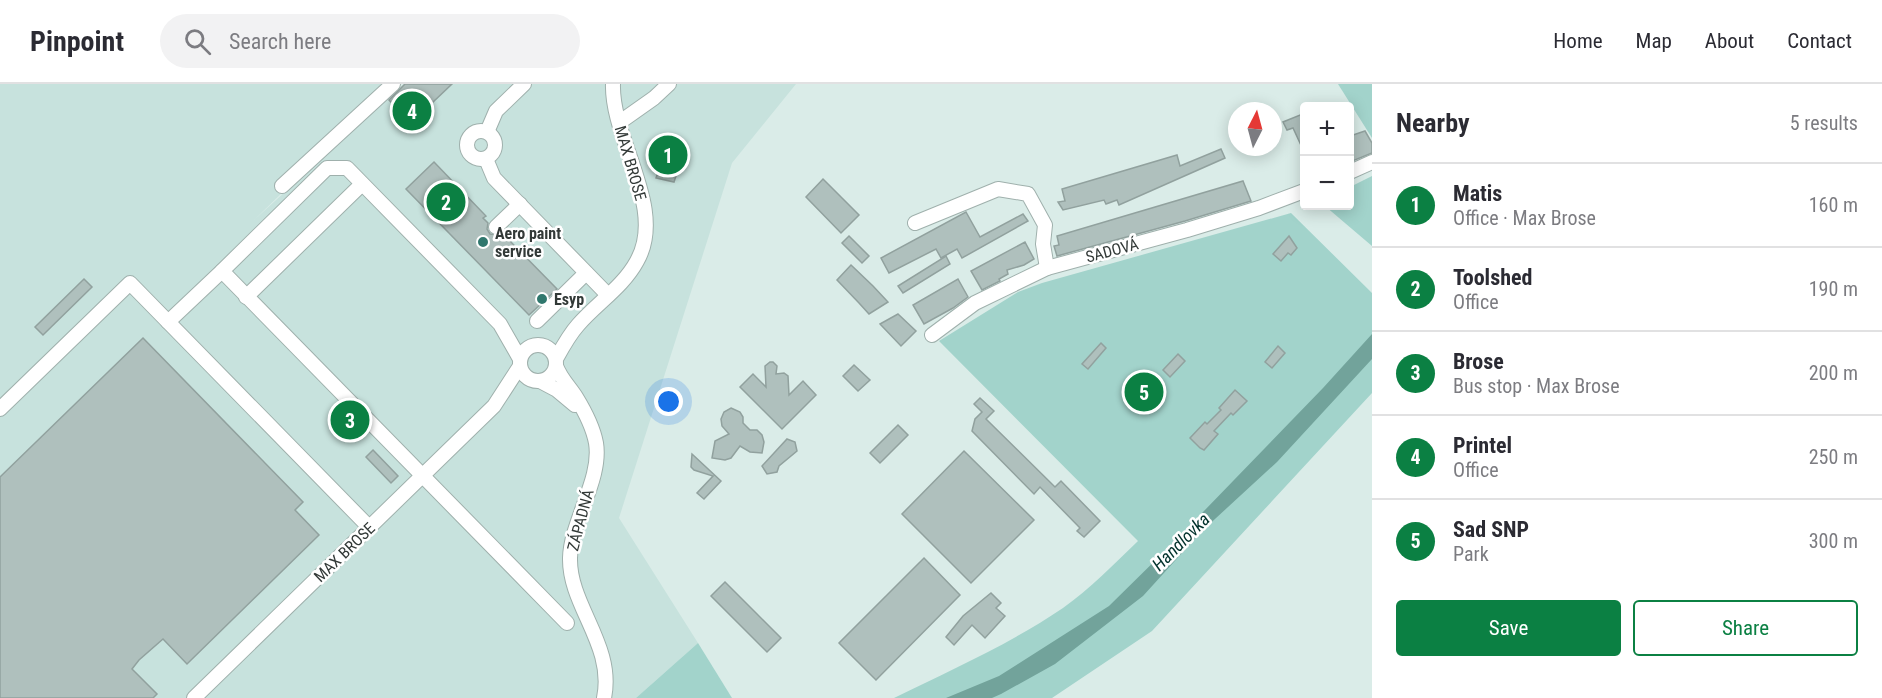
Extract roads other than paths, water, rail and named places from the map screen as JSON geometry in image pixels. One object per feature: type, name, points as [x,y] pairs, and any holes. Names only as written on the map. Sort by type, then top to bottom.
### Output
[{"type":"street","points":[[282,186],[393,84]]},
{"type":"street","points":[[487,132],[496,111],[524,84]]},
{"type":"street","name":"MAX BROSE","points":[[194,698],[494,406],[537,381],[549,377],[577,326],[608,296],[638,260],[644,240],[646,221],[620,122],[613,84]]},
{"type":"street","points":[[620,122],[654,98],[669,84]]},
{"type":"street","points":[[475,132],[487,132],[494,139],[495,146],[492,155],[486,159],[472,156],[467,145],[469,138],[475,132]]},
{"type":"street","points":[[486,159],[494,178],[608,296]]},
{"type":"street","points":[[1354,170],[1372,162]]},
{"type":"street","points":[[168,322],[327,168],[347,168],[500,324],[527,341],[552,351],[556,363]]},
{"type":"street","points":[[246,297],[362,184]]},
{"type":"street","points":[[915,223],[998,189],[1028,194],[1044,225],[1043,244],[1047,268]]},
{"type":"street","name":"SADOVÁ","points":[[932,334],[975,303],[1047,268],[1187,230],[1300,193]]},
{"type":"street","points":[[496,227],[520,204]]},
{"type":"street","points":[[222,271],[567,623]]},
{"type":"street","points":[[537,321],[586,273]]},
{"type":"street","points":[[0,409],[130,283],[369,527]]},
{"type":"street","points":[[500,324],[525,375],[537,381]]},
{"type":"street","name":"MAX BROSE","points":[[494,406],[520,363],[525,350],[577,326]]},
{"type":"street","name":"ZÁPADNÁ","points":[[556,363],[559,374],[592,428],[596,446],[594,468],[570,557],[576,587],[602,653],[606,673],[604,698]]},
{"type":"street","name":"ZÁPADNÁ","points":[[537,381],[557,390],[584,412]]},
{"type":"water","name":"Handlovka","points":[[1372,334],[1372,359],[1277,462],[1203,530],[1143,596],[1055,664],[1001,694],[992,698],[946,698],[999,676],[1109,606],[1323,388]]},
{"type":"place","name":"Printel","points":[[412,111]]},
{"type":"place","name":"Matis","points":[[668,155]]},
{"type":"place","name":"Toolshed","points":[[446,202]]},
{"type":"place","name":"Aero paint service","points":[[483,242]]},
{"type":"place","name":"Esyp","points":[[542,299]]},
{"type":"place","name":"Sad SNP","points":[[1144,392]]},
{"type":"place","name":"Brose","points":[[350,420]]}]
